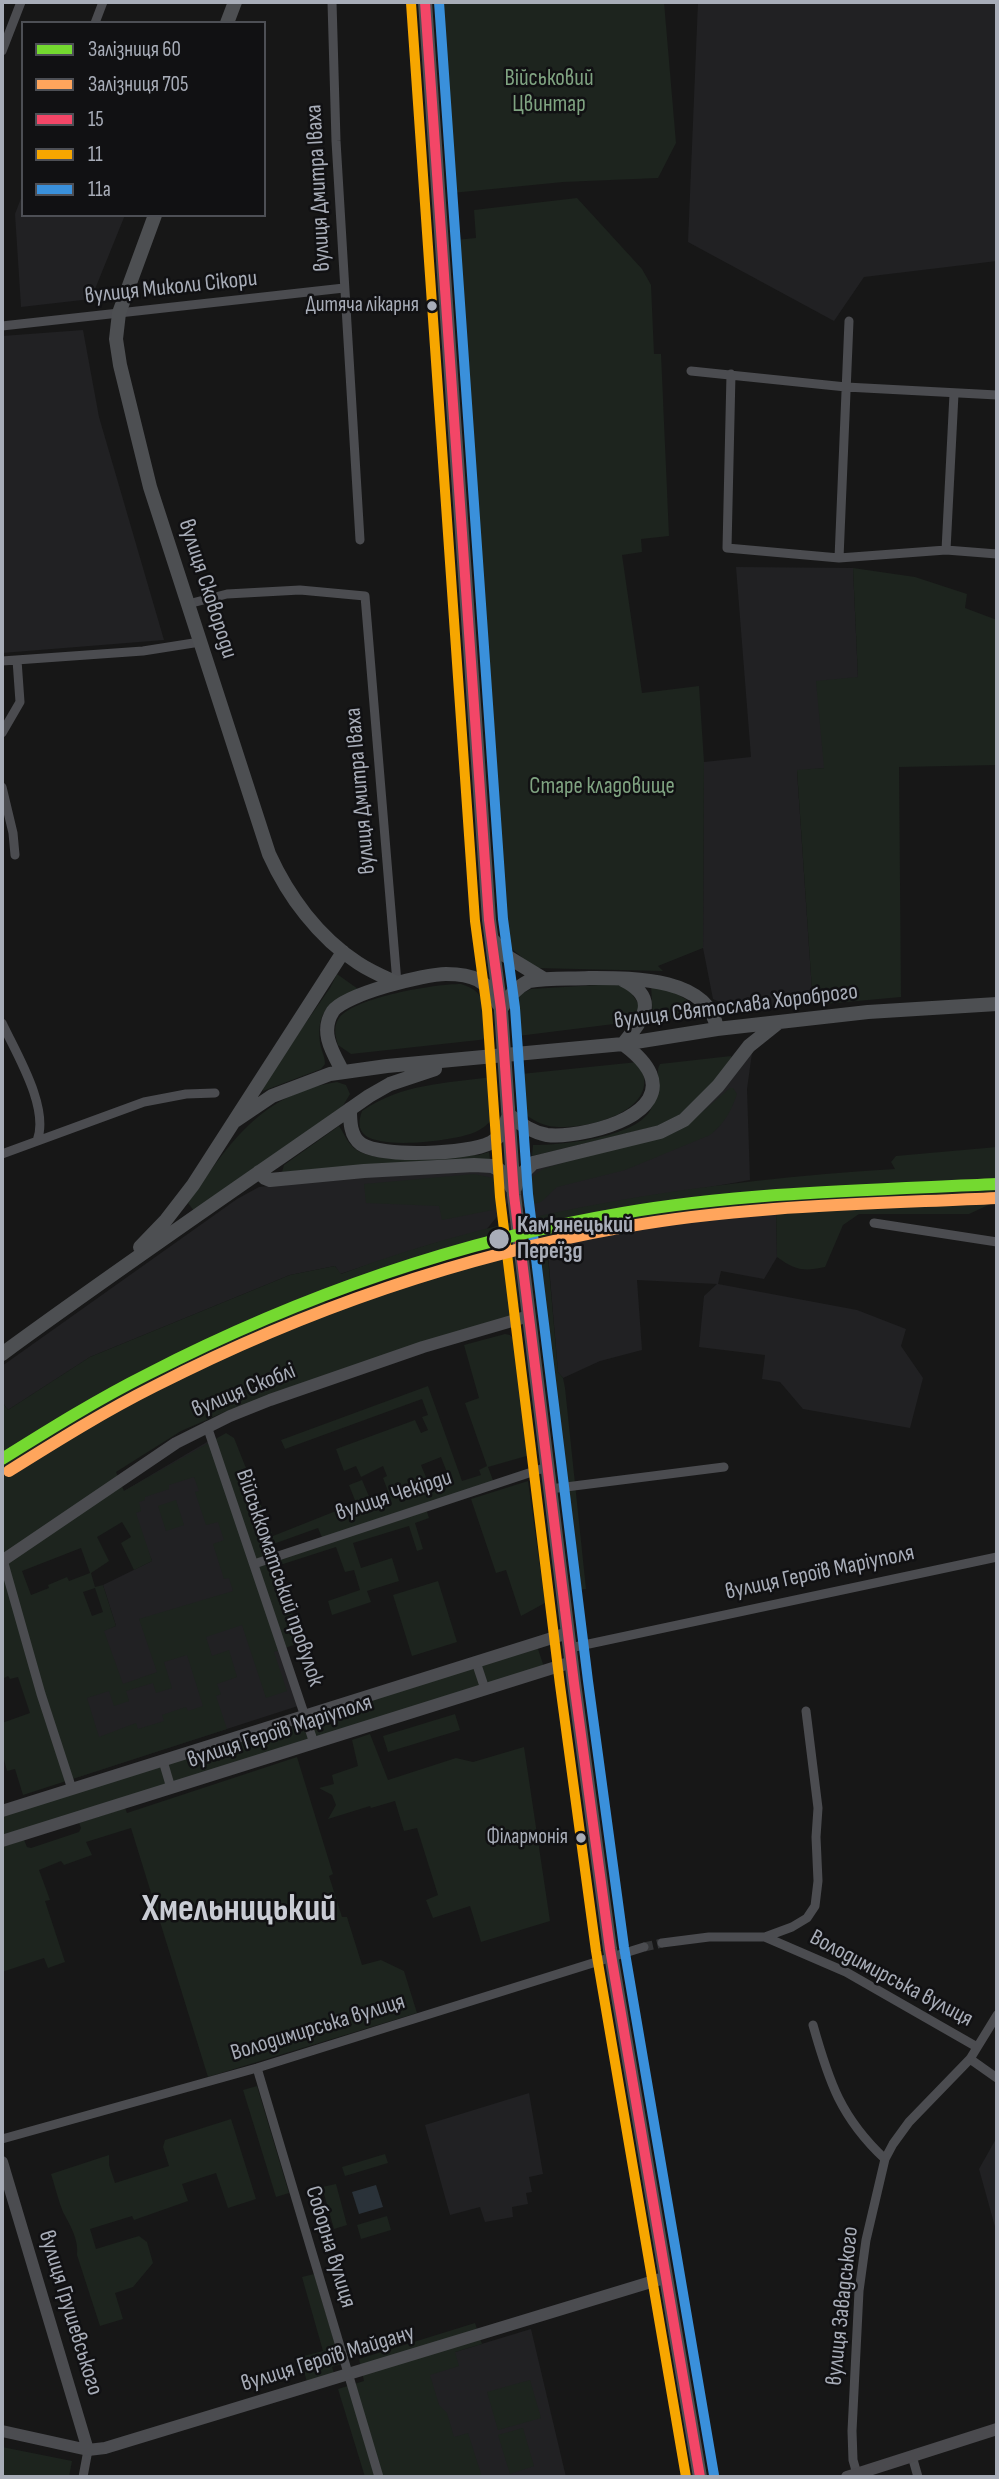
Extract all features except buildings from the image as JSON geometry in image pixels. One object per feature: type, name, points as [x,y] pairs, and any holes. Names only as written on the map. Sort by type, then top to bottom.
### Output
[{"type":"main road","points":[[228,21],[235,2]]},
{"type":"main road","points":[[425,2],[492,938],[501,1010],[514,1194],[611,1958],[700,2477]]},
{"type":"main road","name":"вулиця Сковороди","points":[[154,217],[119,313],[116,339],[129,406],[150,487],[277,872],[294,901],[325,935],[368,970],[397,983]]},
{"type":"main road","points":[[492,938],[503,954],[544,979]]},
{"type":"main road","points":[[235,1121],[344,952]]},
{"type":"main road","points":[[343,1072],[327,1038],[332,1012],[347,1000],[397,983],[444,974],[471,976],[484,984],[501,1010]]},
{"type":"main road","points":[[501,1010],[509,996],[529,981],[619,978],[653,980],[680,989],[700,1000],[715,1017],[717,1029]]},
{"type":"main road","points":[[508,1112],[532,1131],[568,1136],[608,1127],[634,1116],[644,1108],[650,1099],[652,1083],[645,1062],[623,1044],[644,1016],[646,1007],[642,994],[635,986],[619,978]]},
{"type":"main road","name":"вулиця Святослава Хороброго","points":[[122,1266],[166,1220],[193,1185],[235,1121],[272,1096],[330,1074],[387,1066],[623,1044],[717,1029],[868,1012],[997,1004]]},
{"type":"main road","points":[[514,1194],[518,1178],[534,1163],[647,1135],[684,1120],[718,1086],[749,1046],[779,1022]]},
{"type":"main road","name":"вулиця Святослава Хороброго","points":[[2,1354],[122,1266],[390,1084],[416,1074],[481,1059]]},
{"type":"main road","points":[[350,1109],[352,1130],[360,1143],[385,1152],[400,1153],[439,1152],[489,1144],[504,1129],[508,1112]]},
{"type":"main road","points":[[259,1172],[270,1180],[456,1165],[492,1166],[504,1174],[514,1194]]},
{"type":"main road","points":[[852,2475],[997,2429]]},
{"type":"street","points":[[2,51],[21,2]]},
{"type":"street","points":[[96,21],[103,2]]},
{"type":"street","name":"вулиця Дмитра Іваха","points":[[332,2],[333,84],[360,540]]},
{"type":"street","name":"вулиця Миколи Сікори","points":[[2,326],[344,288]]},
{"type":"street","points":[[839,558],[849,321]]},
{"type":"street","points":[[691,371],[846,387],[997,395]]},
{"type":"street","points":[[731,374],[727,548],[839,558],[946,550],[997,554]]},
{"type":"street","points":[[946,550],[954,394]]},
{"type":"street","name":"вулиця Дмитра Іваха","points":[[188,604],[227,594],[300,590],[365,596],[397,983]]},
{"type":"street","points":[[2,661],[143,651],[200,642]]},
{"type":"street","points":[[2,733],[20,702],[18,660]]},
{"type":"street","points":[[2,787],[13,832],[15,855]]},
{"type":"street","points":[[2,1023],[34,1095],[41,1130],[37,1141]]},
{"type":"street","points":[[2,1154],[144,1102],[186,1094],[215,1093]]},
{"type":"street","points":[[874,1223],[997,1242]]},
{"type":"street","name":"вулиця Скоблі","points":[[2,1560],[206,1426],[270,1400],[423,1347],[529,1316]]},
{"type":"street","name":"Військкоматський провулок","points":[[206,1426],[314,1743]]},
{"type":"street","name":"вулиця Чекірди","points":[[254,1564],[547,1467]]},
{"type":"street","points":[[550,1489],[724,1467]]},
{"type":"street","name":"вулиця Героїв Маріуполя","points":[[2,1841],[485,1689],[571,1655],[997,1557]]},
{"type":"street","points":[[2,1560],[72,1789]]},
{"type":"street","name":"вулиця Героїв Маріуполя","points":[[2,1811],[568,1633]]},
{"type":"street","points":[[476,1662],[485,1689]]},
{"type":"street","points":[[765,1937],[807,1918],[815,1906],[818,1881],[818,1808],[806,1710]]},
{"type":"street","points":[[163,1761],[171,1788]]},
{"type":"street","name":"Володимирська вулиця","points":[[662,1943],[709,1937],[765,1937],[846,1972],[977,2047]]},
{"type":"street","name":"Володимирська вулиця","points":[[2,2139],[257,2068],[644,1947]]},
{"type":"street","name":"вулиця Завадського","points":[[852,2475],[859,2291],[866,2241],[885,2159],[909,2122],[970,2059],[997,2015]]},
{"type":"street","points":[[813,2025],[843,2110],[856,2130],[885,2159]]},
{"type":"street","points":[[970,2059],[997,2078]]},
{"type":"street","name":"Соборна вулиця","points":[[257,2068],[379,2477]]},
{"type":"street","name":"вулиця Грушевського","points":[[2,2162],[88,2450],[83,2477]]},
{"type":"street","name":"вулиця Героїв Майдану","points":[[2,2431],[88,2450],[105,2448],[664,2278]]},
{"type":"street","points":[[912,2456],[918,2477]]},
{"type":"shaded area","points":[[698,2],[997,2],[997,261],[864,277],[834,321],[688,242]]},
{"type":"shaded area","points":[[21,198],[21,217],[124,217],[91,299],[21,307],[15,214]]},
{"type":"shaded area","points":[[83,330],[99,417],[164,640],[2,653],[2,336]]},
{"type":"shaded area","points":[[736,567],[853,568],[858,678],[824,768],[797,771],[813,1005],[741,1012],[713,999],[703,948],[704,762],[751,757]]},
{"type":"shaded area","points":[[752,1053],[747,1089],[750,1180],[534,1218],[514,1196],[486,1230],[432,1244],[340,1274],[335,1266],[290,1275],[90,1357],[8,1410],[2,1402],[2,1366],[237,1199],[259,1187],[360,1175],[536,1167],[662,1135]]},
{"type":"shaded area","points":[[776,1208],[777,1257],[764,1279],[721,1271],[718,1284],[857,1310],[906,1329],[901,1346],[923,1378],[910,1428],[803,1409],[780,1382],[762,1379],[765,1355],[699,1347],[704,1296],[717,1284],[637,1280],[642,1350],[600,1361],[563,1378],[558,1372],[547,1242],[663,1221]]},
{"type":"shaded area","points":[[212,1439],[301,1705],[69,1780],[41,1694],[104,1630],[116,1626],[103,1585],[152,1561],[124,1491]]},
{"type":"shaded area","points":[[529,2093],[543,2174],[529,2177],[532,2192],[526,2193],[528,2204],[512,2207],[513,2217],[485,2222],[480,2207],[450,2215],[425,2125]]},
{"type":"shaded area","points":[[997,2137],[997,2234],[979,2169]]},
{"type":"shaded area","points":[[376,2185],[383,2207],[359,2214],[352,2192]]},
{"type":"shaded area","points":[[531,2329],[566,2477],[456,2477],[422,2362]]},
{"type":"green space","name":"Військовий Цвинтар","points":[[438,2],[664,2],[676,143],[658,178],[563,182],[452,193]]},
{"type":"green space","name":"Старе кладовище","points":[[577,198],[642,269],[651,285],[654,354],[661,354],[669,536],[641,539],[642,552],[622,555],[642,693],[699,686],[704,762],[703,948],[658,966],[663,971],[535,968],[512,949],[503,935],[499,921],[472,536],[455,240],[476,238],[474,210]]},
{"type":"green space","points":[[853,568],[915,577],[967,594],[965,608],[997,620],[997,765],[899,767],[901,997],[813,1005],[797,770],[824,768],[816,681],[858,677]]},
{"type":"green space","points":[[337,974],[358,989],[327,1008],[323,1014],[319,1031],[325,1064],[321,1069],[263,1091],[263,1084]]},
{"type":"green space","points":[[461,984],[482,999],[488,1039],[351,1054],[338,1045],[335,1031],[337,1021],[361,1004],[415,989]]},
{"type":"green space","points":[[614,984],[628,988],[640,1006],[638,1015],[630,1022],[518,1036],[516,1001],[519,995],[531,989]]},
{"type":"green space","points":[[651,985],[679,996],[692,1004],[701,1015],[653,1020]]},
{"type":"green space","points":[[731,1056],[731,1060],[709,1088],[672,1120],[661,1125],[532,1156],[533,1145],[596,1138],[629,1128],[641,1120],[654,1102],[660,1064]]},
{"type":"green space","points":[[638,1062],[644,1079],[642,1094],[618,1115],[564,1127],[549,1126],[524,1114],[521,1074]]},
{"type":"green space","points":[[491,1077],[494,1117],[473,1133],[450,1139],[403,1143],[375,1140],[361,1130],[362,1111],[393,1095],[424,1086]]},
{"type":"green space","points":[[337,1082],[346,1085],[350,1094],[341,1109],[194,1211],[188,1203],[218,1161],[249,1125],[287,1098],[310,1088]]},
{"type":"green space","points":[[730,1088],[737,1094],[732,1106],[724,1121],[710,1135],[625,1170],[557,1187],[541,1202],[528,1205],[529,1184],[543,1169],[687,1125]]},
{"type":"green space","points":[[339,1126],[354,1148],[364,1154],[396,1159],[479,1155],[489,1152],[490,1160],[423,1161],[282,1172],[284,1165]]},
{"type":"green space","points":[[997,1147],[997,1201],[969,1214],[859,1214],[843,1225],[825,1267],[817,1269],[800,1269],[777,1257],[776,1208],[617,1228],[616,1221],[458,1256],[324,1301],[329,1309],[437,1269],[439,1277],[514,1254],[519,1304],[514,1315],[227,1411],[181,1431],[116,1472],[124,1491],[226,1433],[234,1438],[273,1536],[356,1503],[349,1485],[362,1480],[371,1501],[389,1494],[383,1478],[387,1476],[383,1466],[361,1477],[356,1466],[344,1471],[336,1449],[415,1420],[421,1433],[428,1430],[422,1417],[428,1415],[422,1399],[285,1449],[281,1440],[428,1386],[462,1481],[481,1475],[479,1470],[487,1466],[465,1403],[479,1398],[464,1345],[505,1334],[515,1340],[522,1339],[537,1453],[488,1467],[494,1483],[425,1506],[429,1518],[415,1523],[423,1549],[417,1551],[409,1526],[353,1543],[361,1568],[392,1558],[399,1581],[367,1591],[371,1602],[332,1615],[328,1601],[360,1590],[354,1570],[345,1572],[336,1547],[277,1566],[302,1642],[274,1652],[287,1691],[266,1698],[242,1625],[206,1637],[212,1656],[229,1650],[237,1677],[217,1684],[221,1694],[216,1696],[227,1729],[23,1795],[15,1769],[7,1771],[2,1752],[2,1723],[30,1713],[18,1677],[4,1678],[2,1670],[2,1402],[8,1410],[90,1357],[290,1275],[335,1266],[341,1274],[407,1251],[475,1232],[614,1201],[755,1181],[895,1169],[891,1162],[896,1156]],"holes":[[[441,1457],[448,1475],[428,1482],[421,1465]],[[194,1477],[199,1491],[195,1492],[206,1525],[218,1522],[224,1540],[213,1544],[224,1579],[229,1578],[233,1591],[139,1619],[157,1672],[123,1684],[104,1631],[116,1626],[103,1585],[95,1587],[91,1573],[109,1561],[97,1537],[122,1522],[131,1537],[121,1543],[134,1570],[152,1561],[136,1513],[141,1511],[139,1502],[145,1500],[145,1497],[169,1489],[169,1485]],[[318,1528],[323,1540],[268,1559],[265,1547]],[[81,1548],[90,1573],[69,1581],[67,1577],[31,1595],[22,1571]],[[95,1588],[103,1612],[92,1616],[83,1592]],[[187,1655],[203,1706],[188,1711],[186,1707],[162,1715],[164,1721],[138,1729],[136,1723],[99,1737],[87,1698],[109,1691],[114,1706],[129,1701],[126,1691],[153,1683],[156,1693],[172,1688],[164,1662]]]},
{"type":"green space","points":[[474,1174],[493,1178],[498,1185],[503,1208],[442,1220],[439,1206],[366,1203],[364,1184]]},
{"type":"green space","points":[[547,1246],[558,1372],[563,1378],[565,1388],[586,1589],[575,1590],[531,1266],[534,1266],[531,1249]]},
{"type":"green space","points":[[528,1481],[545,1603],[521,1616],[506,1570],[496,1573],[471,1499]]},
{"type":"green space","points":[[176,1500],[184,1525],[166,1531],[158,1506]]},
{"type":"green space","points":[[438,1581],[457,1642],[412,1656],[393,1595]]},
{"type":"green space","points":[[537,1646],[544,1667],[2,1838],[2,1815]]},
{"type":"green space","points":[[455,1714],[460,1730],[388,1752],[383,1736]]},
{"type":"green space","points":[[370,1734],[388,1780],[456,1758],[473,1762],[524,1747],[550,1921],[481,1942],[470,1906],[433,1918],[426,1900],[438,1895],[417,1828],[404,1831],[395,1801],[328,1819],[336,1805],[332,1795],[319,1788],[334,1784],[332,1775],[358,1766],[352,1740]]},
{"type":"green space","points":[[297,1757],[333,1874],[329,1876],[342,1917],[347,1917],[362,1965],[381,1960],[404,1971],[417,2013],[208,2077],[131,1828],[86,1842],[92,1855],[64,1865],[61,1861],[39,1870],[50,1900],[45,1901],[65,1962],[48,1968],[44,1958],[2,1972],[2,1847],[24,1840],[27,1847],[31,1848],[79,1832],[79,1823],[125,1808],[127,1813]]},
{"type":"green space","points":[[257,2086],[289,2193],[276,2197],[243,2090]]},
{"type":"green space","points":[[231,2119],[256,2199],[228,2208],[216,2173],[182,2184],[188,2201],[134,2220],[132,2216],[90,2229],[96,2249],[139,2236],[147,2242],[153,2263],[133,2287],[115,2293],[123,2319],[100,2326],[77,2255],[75,2238],[61,2207],[51,2174],[109,2155],[115,2183],[169,2166],[163,2147],[165,2140]]},
{"type":"green space","points":[[385,2154],[388,2163],[345,2176],[342,2167]]},
{"type":"green space","points":[[336,2184],[347,2225],[334,2229],[322,2187]]},
{"type":"green space","points":[[387,2216],[391,2230],[361,2239],[357,2225]]},
{"type":"green space","points":[[314,2274],[341,2364],[332,2367],[334,2373],[307,2382],[300,2357],[323,2351],[302,2277]]},
{"type":"green space","points":[[475,2323],[482,2344],[455,2352],[459,2366],[430,2375],[439,2405],[447,2413],[454,2437],[468,2433],[482,2477],[365,2477],[338,2389],[364,2381],[359,2359]]},
{"type":"green space","points":[[530,2380],[541,2418],[498,2430],[487,2392]]},
{"type":"green space","points":[[523,2428],[534,2466],[510,2474],[498,2435]]},
{"type":"green space","points":[[2,2447],[72,2461],[69,2477],[2,2477]]},
{"type":"tunnel","points":[[644,1947],[662,1943]]},
{"type":"rail line","name":"60","points":[[2,1459],[129,1384],[262,1320],[380,1275],[500,1239],[623,1213],[716,1200],[997,1184]]},
{"type":"rail line","name":"705","points":[[9,1471],[136,1396],[268,1333],[384,1289],[502,1253],[624,1227],[717,1214],[810,1206],[997,1198]]},
{"type":"transit line","name":"15","points":[[425,2],[489,920],[501,1009],[514,1195],[574,1683],[610,1949],[700,2477]]},
{"type":"transit line","name":"11а","points":[[439,2],[503,919],[515,1008],[528,1194],[624,1947],[714,2475]]},
{"type":"transit line","name":"11","points":[[411,3],[475,921],[487,1010],[500,1197],[560,1685],[596,1951],[686,2477]]},
{"type":"place","name":"Дитяча лікарня","points":[[432,306]]},
{"type":"place","name":"Кам'янецький Переїзд","points":[[499,1239]]},
{"type":"place","name":"Філармонія","points":[[581,1838]]},
{"type":"district","name":"Хмельницький","points":[[239,1911]]}]
